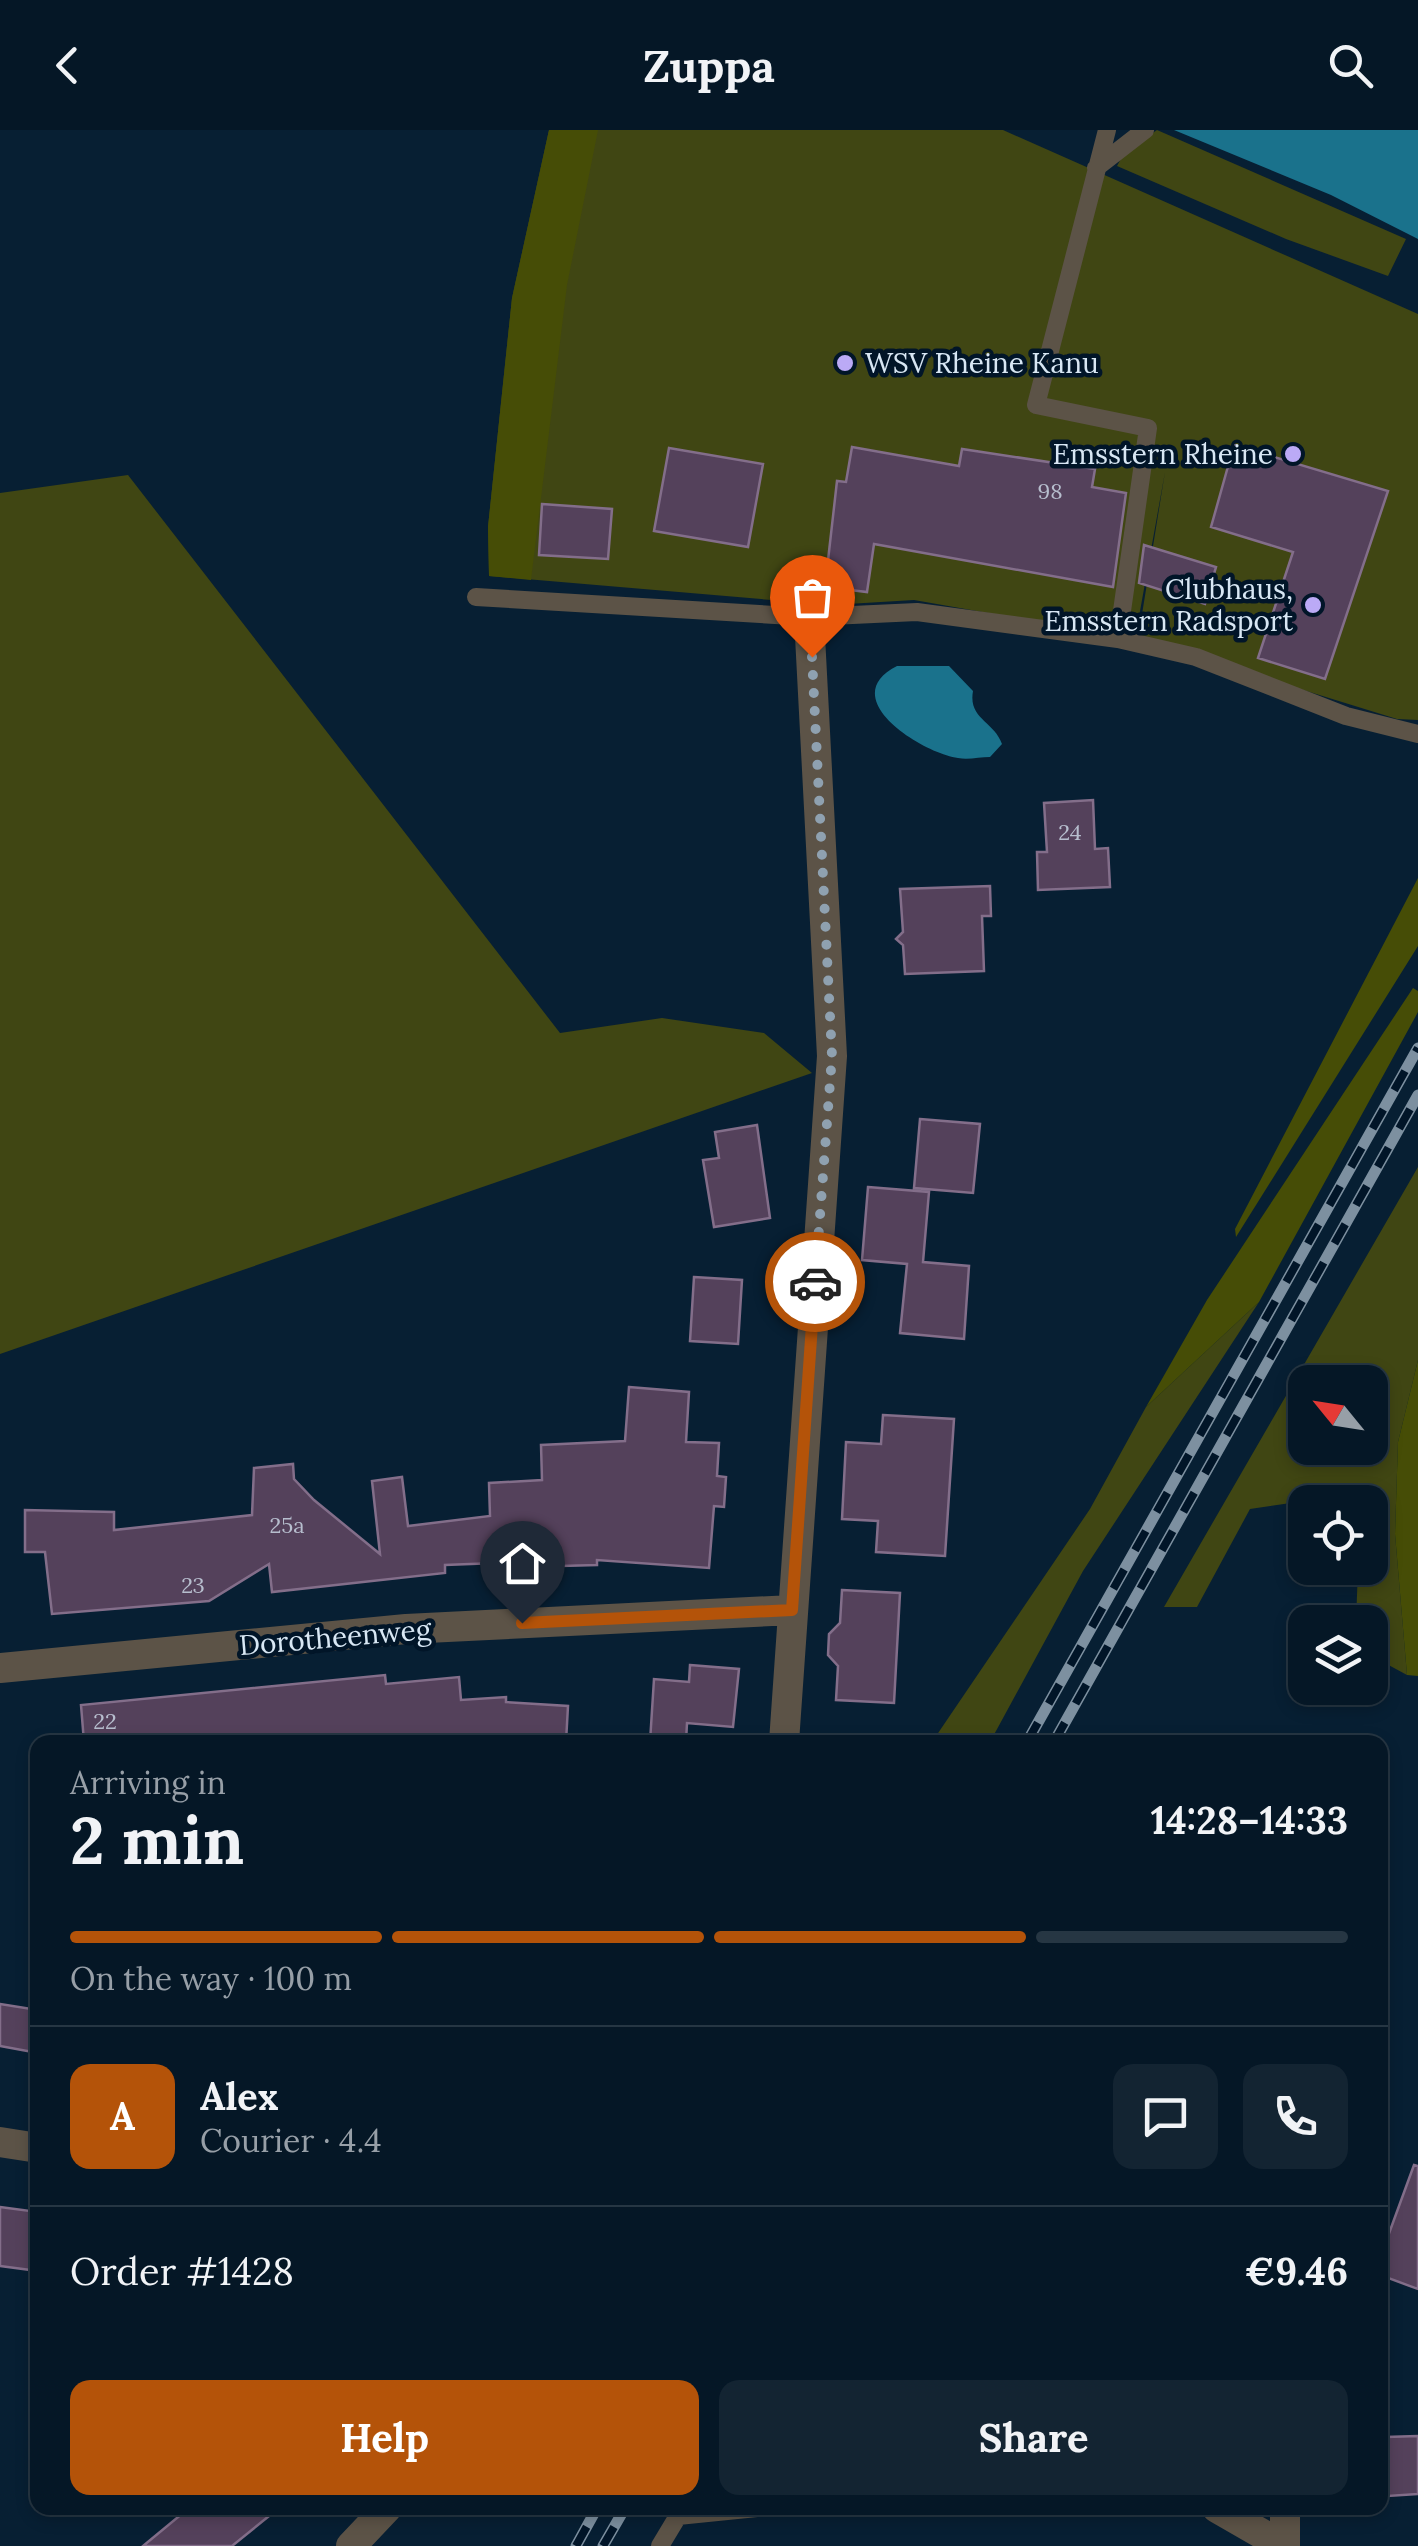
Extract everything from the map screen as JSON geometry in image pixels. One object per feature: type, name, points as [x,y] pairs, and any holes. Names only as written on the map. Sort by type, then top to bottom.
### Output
[{"type":"street","points":[[784,1735],[832,1056],[810,617]]},
{"type":"street","name":"Dorotheenweg","points":[[0,1668],[406,1629],[792,1610]]},
{"type":"street","points":[[0,2142],[30,2147]]},
{"type":"street","points":[[351,2546],[380,2515]]},
{"type":"street","points":[[1229,2515],[1284,2546],[1284,2515]]},
{"type":"lane","points":[[1107,130],[1036,405],[1148,428],[1118,638]]},
{"type":"lane","points":[[1096,168],[1145,130]]},
{"type":"lane","points":[[476,597],[810,617],[918,612],[1118,638],[1196,657],[1346,716],[1418,734]]},
{"type":"lane","points":[[660,2546],[678,2516],[688,2515]]},
{"type":"green space","name":"WSV Rheine Kanu","points":[[549,130],[1003,130],[1418,314],[1418,720],[1397,719],[1138,639],[1165,472],[1135,639],[914,600],[831,605],[489,576],[488,527],[512,298]]},
{"type":"green space","points":[[549,130],[598,130],[567,285],[531,580],[489,576],[488,527],[512,298]]},
{"type":"green space","points":[[1157,130],[1406,239],[1388,276],[1286,239],[1117,166],[1124,153]]},
{"type":"green space","points":[[128,475],[560,1033],[662,1018],[764,1033],[812,1073],[0,1354],[0,493]]},
{"type":"green space","points":[[1418,878],[1418,946],[1236,1237],[1235,1229]]},
{"type":"green space","points":[[1413,988],[1418,991],[1418,1012],[1259,1302],[1146,1407],[1207,1300]]},
{"type":"green space","points":[[1418,1167],[1418,1360],[1398,1442],[1395,1534],[1407,1675],[1388,1665],[1388,1605],[1357,1605],[1357,1585],[1388,1585],[1388,1485],[1288,1485],[1288,1503],[1250,1509],[1197,1607],[1164,1607],[1288,1392],[1288,1465],[1388,1465],[1388,1365],[1304,1365]]},
{"type":"green space","points":[[1259,1302],[1083,1571],[994,1735],[937,1735],[1090,1509],[1146,1407]]},
{"type":"green space","points":[[1418,1360],[1418,1676],[1407,1675],[1395,1534],[1398,1442]]},
{"type":"water","points":[[1174,130],[1418,130],[1418,239],[1331,195]]},
{"type":"water","points":[[897,666],[949,666],[973,691],[974,708],[1002,744],[990,757],[962,759],[942,754],[906,735],[879,708],[875,693],[880,679]]},
{"type":"building","name":"Clubhaus, Emsstern Radsport","points":[[1234,445],[1388,491],[1325,679],[1258,658],[1293,552],[1211,527]]},
{"type":"building","points":[[852,447],[959,466],[962,449],[1095,469],[1092,487],[1126,493],[1113,587],[874,544],[867,592],[825,587],[837,481],[846,482]]},
{"type":"building","points":[[669,448],[763,464],[748,547],[654,531]]},
{"type":"building","points":[[542,504],[612,509],[608,559],[539,555]]},
{"type":"building","points":[[1144,545],[1216,567],[1205,604],[1139,583]]},
{"type":"building","points":[[1093,800],[1095,849],[1108,848],[1110,887],[1038,890],[1037,852],[1047,852],[1044,803]]},
{"type":"building","points":[[990,886],[991,916],[982,916],[984,971],[905,974],[903,945],[896,939],[903,932],[900,889]]},
{"type":"building","points":[[920,1119],[980,1124],[973,1193],[914,1188]]},
{"type":"building","points":[[757,1125],[770,1218],[714,1227],[703,1160],[719,1158],[715,1132]]},
{"type":"building","points":[[868,1187],[929,1192],[923,1262],[969,1266],[964,1339],[900,1333],[907,1264],[862,1260]]},
{"type":"building","points":[[694,1277],[742,1280],[738,1344],[690,1341]]},
{"type":"building","points":[[629,1387],[689,1392],[686,1442],[719,1443],[717,1476],[726,1477],[724,1507],[714,1506],[709,1568],[597,1560],[597,1565],[445,1565],[445,1573],[272,1592],[269,1564],[209,1601],[52,1614],[45,1552],[25,1552],[25,1510],[114,1512],[114,1530],[252,1515],[254,1468],[293,1464],[294,1479],[314,1500],[380,1554],[372,1481],[402,1477],[408,1526],[490,1516],[489,1483],[542,1480],[541,1445],[625,1441]]},
{"type":"building","points":[[883,1415],[954,1419],[945,1556],[876,1552],[878,1521],[842,1519],[846,1442],[881,1444]]},
{"type":"building","points":[[842,1590],[900,1593],[894,1703],[836,1700],[838,1666],[828,1655],[829,1634],[840,1623]]},
{"type":"building","points":[[690,1665],[739,1669],[733,1727],[687,1723],[686,1735],[650,1735],[654,1679],[689,1682]]},
{"type":"building","points":[[385,1675],[386,1684],[459,1677],[461,1700],[506,1697],[506,1702],[568,1706],[566,1735],[83,1735],[81,1705]]},
{"type":"building","points":[[0,2004],[30,2009],[30,2052],[0,2046]]},
{"type":"building","points":[[1414,2165],[1418,2166],[1418,2289],[1388,2278],[1388,2236]]},
{"type":"building","points":[[0,2207],[30,2211],[30,2270],[0,2266]]},
{"type":"building","points":[[1418,2436],[1418,2494],[1388,2496],[1388,2437]]},
{"type":"building","points":[[181,2515],[270,2515],[232,2546],[143,2546]]},
{"type":"railway","points":[[1031,1735],[1418,1048]]},
{"type":"railway","points":[[1058,1735],[1418,1095]]},
{"type":"railway","points":[[576,2546],[593,2515]]},
{"type":"railway","points":[[603,2546],[621,2515]]},
{"type":"way so far","points":[[812,657],[832,1056],[815,1282]]},
{"type":"place","name":"WSV Rheine Kanu","points":[[845,363]]},
{"type":"place","name":"Emsstern Rheine","points":[[1293,454]]},
{"type":"place","name":"Clubhaus, Emsstern Radsport","points":[[1313,605]]},
{"type":"route","points":[[522,1623],[792,1610],[815,1282]]}]
